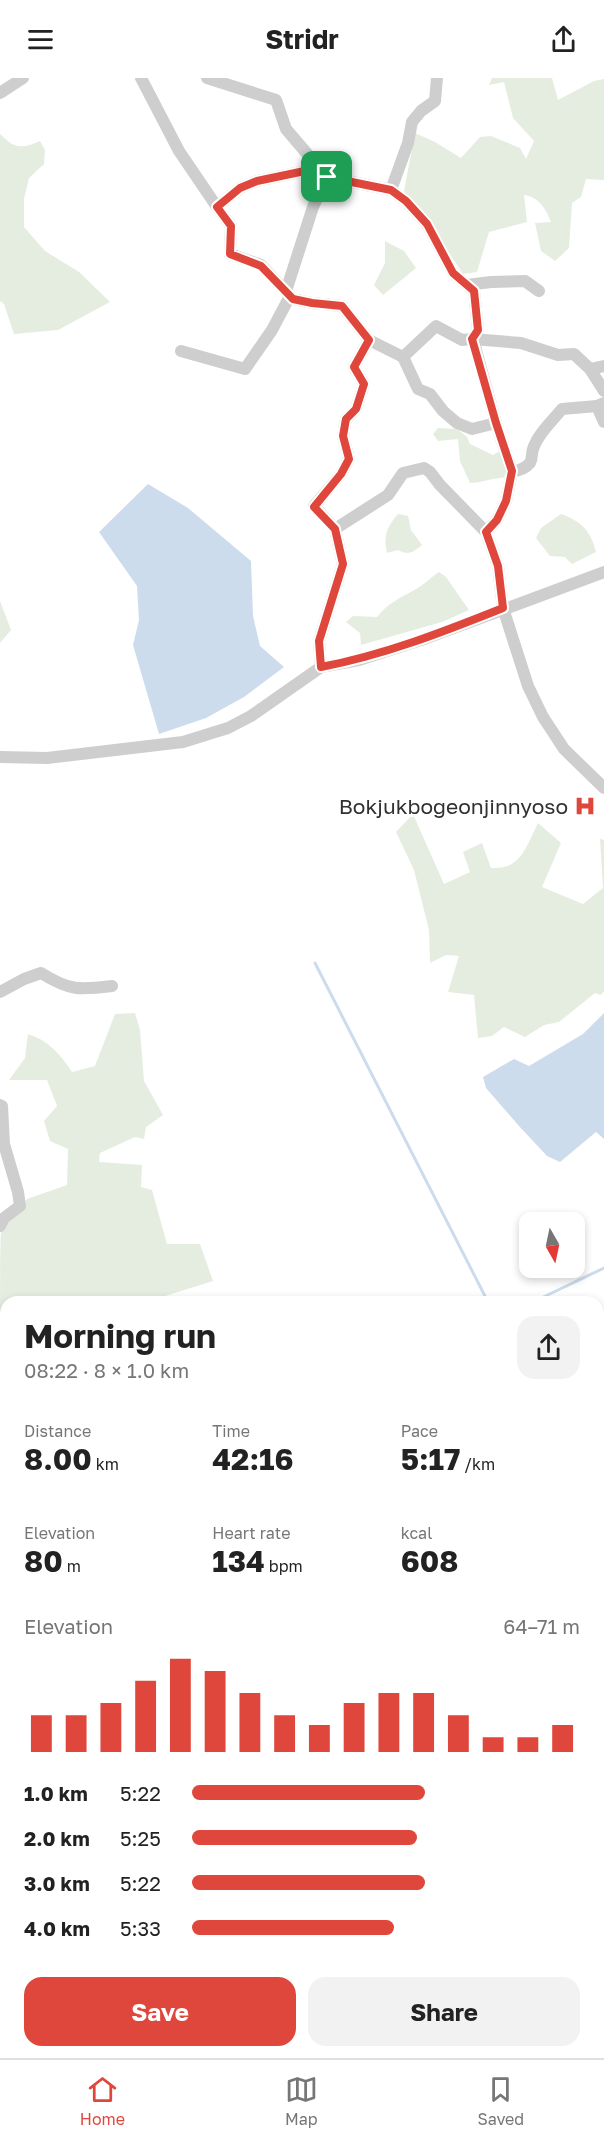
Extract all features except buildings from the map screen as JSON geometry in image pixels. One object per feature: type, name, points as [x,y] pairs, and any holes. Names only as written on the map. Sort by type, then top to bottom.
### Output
[{"type":"street","points":[[0,93],[23,78]]},
{"type":"street","points":[[141,78],[179,151],[231,226],[230,254],[261,266],[293,299],[342,306],[369,340],[403,357],[418,389],[430,394],[443,411],[457,423],[472,429],[496,423]]},
{"type":"street","points":[[207,78],[276,100],[286,129],[323,172]]},
{"type":"street","points":[[391,190],[408,143],[412,122],[421,111],[435,101],[437,78]]},
{"type":"street","points":[[217,207],[240,188],[257,181],[323,172],[391,190],[406,201],[427,224],[453,273],[474,291],[478,330],[472,339],[512,471],[506,501],[497,520],[486,532]]},
{"type":"street","points":[[181,351],[245,369],[272,330],[288,294],[323,172]]},
{"type":"street","points":[[467,285],[525,282],[539,291]]},
{"type":"street","points":[[403,357],[436,326],[462,340],[521,343],[558,355],[574,354],[590,369],[604,390]]},
{"type":"street","points":[[321,667],[319,641],[343,564],[335,529],[314,507],[341,474],[349,459],[343,436],[346,419],[356,409],[364,384],[354,367],[369,340]]},
{"type":"street","points":[[590,369],[604,366]]},
{"type":"street","points":[[512,471],[529,465],[532,451],[540,435],[562,409],[601,404],[604,422]]},
{"type":"street","points":[[335,529],[388,495],[403,473],[424,468],[430,472],[486,532],[498,566],[503,608],[528,686],[543,717],[564,749],[604,788]]},
{"type":"street","points":[[0,757],[47,758],[183,742],[228,728],[250,716],[321,667],[359,660],[427,638],[604,572]]},
{"type":"street","points":[[0,992],[41,973],[58,984],[80,990],[112,986]]},
{"type":"street","points":[[0,1105],[2,1106],[4,1144],[20,1206],[4,1218],[0,1226]]},
{"type":"shaded area","points":[[492,78],[552,78],[558,100],[594,81],[604,79],[604,180],[586,179],[581,197],[572,203],[569,248],[555,261],[541,251],[535,223],[551,222],[549,217],[538,201],[524,195],[527,222],[489,232],[477,272],[463,274],[404,191],[415,133],[461,158],[480,137],[491,136],[520,148],[526,159],[534,141],[513,118],[504,82],[489,85]]},
{"type":"shaded area","points":[[0,134],[10,143],[18,146],[40,141],[45,150],[44,164],[29,178],[24,199],[24,227],[45,251],[79,272],[110,302],[58,330],[14,334],[4,304],[0,301]]},
{"type":"shaded area","points":[[385,241],[404,251],[416,268],[383,295],[374,285],[385,263]]},
{"type":"shaded area","points":[[438,428],[457,429],[467,437],[470,444],[493,455],[498,452],[503,455],[509,470],[503,478],[470,483],[460,461],[458,439],[438,441],[433,434]]},
{"type":"shaded area","points":[[398,514],[408,516],[411,530],[422,545],[411,552],[405,553],[398,550],[387,553],[385,542],[387,532]]},
{"type":"shaded area","points":[[561,514],[584,528],[596,552],[572,564],[565,557],[550,556],[536,538],[541,528]]},
{"type":"shaded area","points":[[439,572],[446,577],[469,610],[442,622],[361,645],[360,633],[346,622],[353,616],[377,617],[390,604]]},
{"type":"shaded area","points":[[0,601],[11,630],[0,643]]},
{"type":"shaded area","points":[[413,814],[444,884],[470,872],[463,852],[482,843],[491,868],[501,868],[516,861],[526,848],[538,823],[561,843],[542,887],[583,904],[603,888],[600,839],[604,840],[604,991],[601,995],[595,993],[559,1022],[544,1025],[525,1037],[504,1027],[492,1036],[478,1038],[474,995],[448,992],[459,956],[446,955],[430,963],[429,930],[414,870],[396,832]]},
{"type":"shaded area","points":[[135,1013],[140,1030],[144,1081],[163,1115],[146,1127],[144,1139],[135,1137],[100,1153],[99,1162],[142,1165],[141,1187],[152,1190],[167,1244],[200,1244],[213,1281],[165,1296],[0,1296],[1,1232],[27,1199],[67,1185],[68,1149],[50,1141],[44,1121],[57,1106],[47,1080],[9,1080],[25,1058],[28,1034],[42,1040],[53,1049],[72,1072],[95,1066],[115,1014]]},
{"type":"water","points":[[148,484],[188,508],[251,561],[253,616],[260,646],[284,667],[244,697],[206,718],[159,734],[133,645],[139,620],[137,586],[99,532]]},
{"type":"water","points":[[604,1013],[604,1139],[596,1132],[560,1162],[547,1156],[519,1126],[486,1088],[483,1077],[514,1059],[529,1066],[583,1034]]},
{"type":"waterway","points":[[315,963],[485,1296]]},
{"type":"waterway","points":[[546,1296],[604,1268]]},
{"type":"place","name":"Bokjukbogeonjinnyoso","points":[[585,806]]},
{"type":"route","points":[[319,168],[327,177],[391,190],[406,201],[427,224],[453,273],[474,291],[478,330],[472,339],[512,471],[506,501],[497,520],[486,532],[498,566],[503,608],[427,638],[359,660],[321,667],[319,641],[343,564],[335,529],[314,507],[341,474],[349,459],[343,436],[346,419],[356,409],[364,384],[354,367],[369,340],[342,306],[293,299],[261,266],[230,254],[231,226],[217,207],[240,188],[257,181],[291,172],[319,168]]}]
